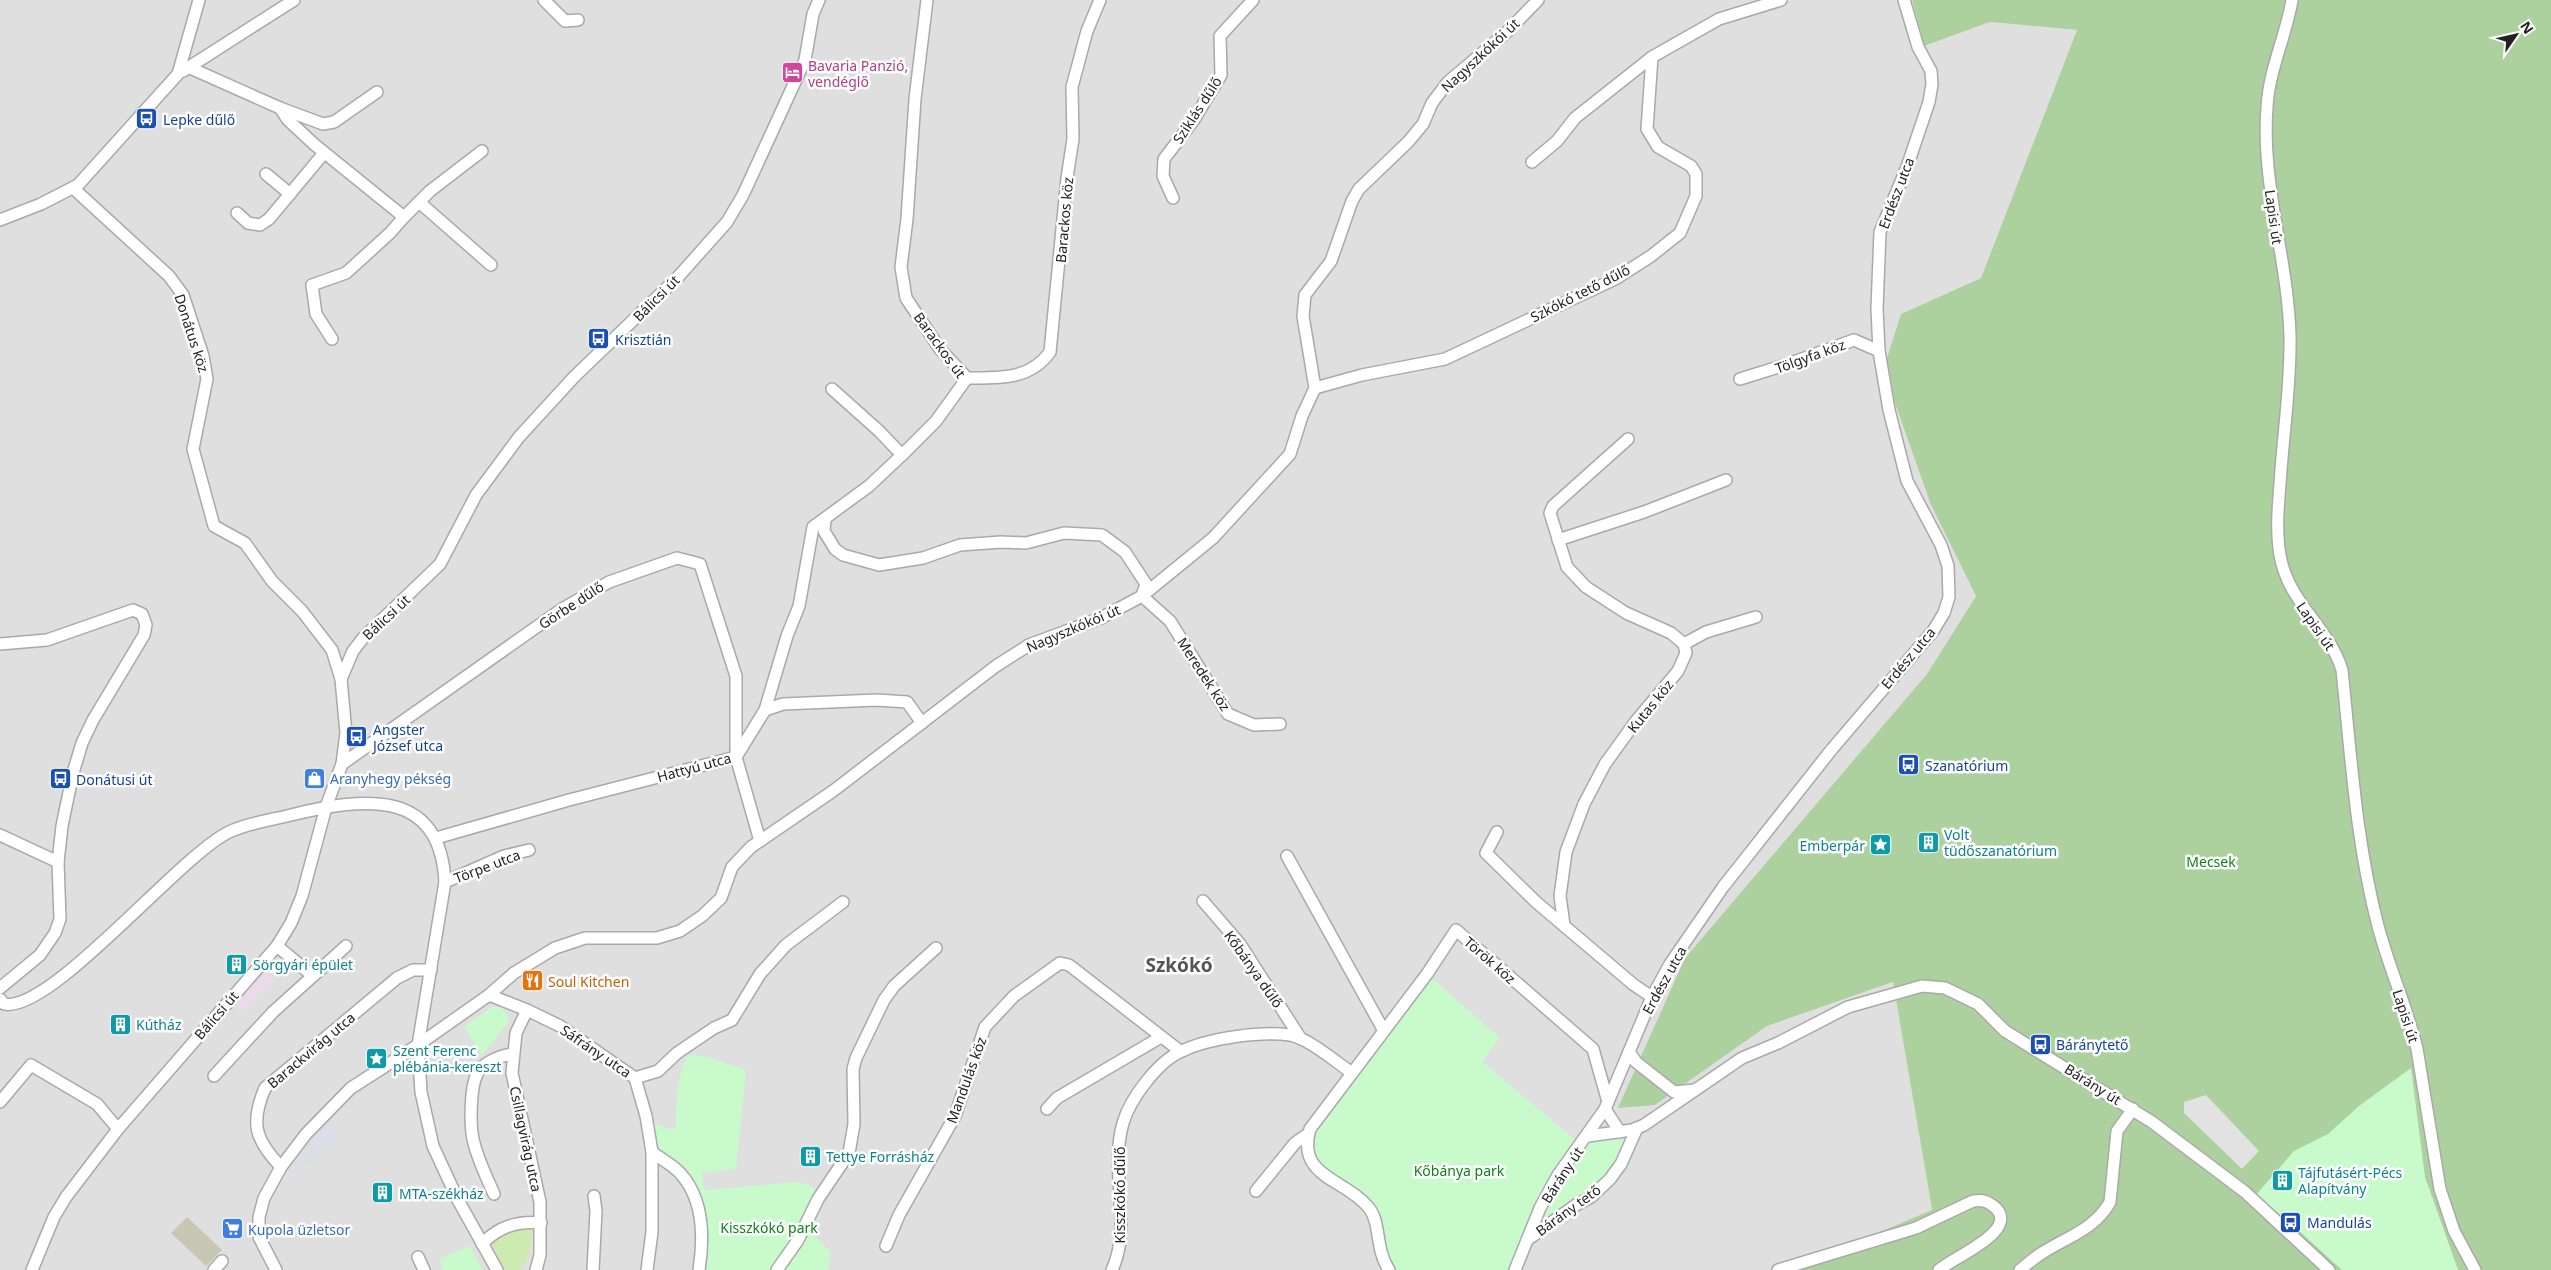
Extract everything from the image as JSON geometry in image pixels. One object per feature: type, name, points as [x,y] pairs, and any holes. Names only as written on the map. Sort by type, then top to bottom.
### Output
[{"type":"street","points":[[178,74],[199,0]]},
{"type":"street","points":[[0,220],[41,204],[78,185],[178,74],[294,0]]},
{"type":"street","points":[[544,0],[565,20],[578,20]]},
{"type":"street","name":"Bálicsi út","points":[[32,1270],[54,1217],[66,1196],[118,1129],[277,946],[291,923],[302,896],[326,807],[342,764],[346,734],[342,679],[353,651],[362,638],[440,564],[476,495],[520,437],[574,377],[678,276],[727,222],[743,195],[805,60],[813,14],[819,0]]},
{"type":"street","name":"Barackos út","points":[[765,710],[798,606],[813,527],[826,520],[835,509],[869,486],[902,455],[936,420],[967,378],[940,349],[906,298],[901,267],[908,219],[916,89],[927,0]]},
{"type":"street","name":"Barackos köz","points":[[967,378],[1010,378],[1042,364],[1050,352],[1067,178],[1073,139],[1072,87],[1087,31],[1100,0]]},
{"type":"street","name":"Sziklás dűlő","points":[[1173,198],[1163,176],[1164,159],[1192,121],[1221,75],[1220,36],[1253,0]]},
{"type":"street","name":"Nagyszkókói út","points":[[276,1270],[259,1237],[259,1217],[264,1198],[281,1167],[327,1111],[351,1088],[418,1045],[489,995],[514,973],[555,948],[585,938],[657,938],[680,931],[702,916],[721,898],[732,867],[760,841],[833,791],[996,666],[1029,645],[1101,618],[1142,596],[1213,538],[1290,454],[1302,416],[1315,388],[1303,316],[1305,296],[1331,261],[1355,195],[1423,124],[1432,103],[1448,82],[1506,34],[1538,0]]},
{"type":"street","points":[[1532,162],[1557,141],[1575,118],[1652,57],[1719,19],[1750,8],[1782,0]]},
{"type":"street","name":"Erdész utca","points":[[1588,1136],[1607,1105],[1652,997],[1670,964],[1723,887],[1832,749],[1933,631],[1944,614],[1949,597],[1948,566],[1942,545],[1907,481],[1889,410],[1879,351],[1877,290],[1880,232],[1888,208],[1907,167],[1929,102],[1932,84],[1931,71],[1918,47],[1904,0]]},
{"type":"street","name":"Lapisi út","points":[[2292,0],[2272,74],[2267,107],[2268,164],[2290,336],[2278,510],[2280,555],[2286,582],[2328,641],[2342,670],[2365,867],[2378,926],[2417,1049],[2440,1189],[2454,1231],[2475,1270]]},
{"type":"street","name":"Szkókó tető dűlő","points":[[1315,388],[1362,375],[1445,359],[1615,279],[1651,256],[1680,233],[1696,196],[1696,174],[1691,166],[1658,147],[1647,128],[1652,57]]},
{"type":"street","points":[[188,67],[280,108],[323,124],[334,122],[378,92]]},
{"type":"street","points":[[280,108],[288,120],[324,153],[404,217]]},
{"type":"street","points":[[332,339],[316,314],[312,285],[346,273],[444,179],[482,151]]},
{"type":"street","points":[[236,212],[248,223],[260,225],[269,219],[324,153]]},
{"type":"street","points":[[266,174],[290,194]]},
{"type":"street","name":"Donátus köz","points":[[73,188],[169,276],[183,294],[207,378],[193,449],[214,526],[244,543],[272,581],[302,611],[332,650],[342,679]]},
{"type":"street","points":[[419,202],[491,265]]},
{"type":"street","name":"Tölgyfa köz","points":[[1740,379],[1854,340],[1879,351]]},
{"type":"street","points":[[832,389],[879,431],[902,455]]},
{"type":"street","points":[[1628,439],[1553,506],[1550,513],[1567,567],[1586,587],[1604,600],[1671,633],[1684,644],[1706,632],[1756,617]]},
{"type":"street","points":[[1558,540],[1644,512],[1726,480]]},
{"type":"street","points":[[826,520],[824,531],[835,549],[855,559],[880,565],[923,558],[960,545],[1001,542],[1026,543],[1064,533],[1102,535],[1125,552],[1146,584],[1142,596]]},
{"type":"street","name":"Görbe dűlő","points":[[342,764],[562,609],[608,582],[677,558],[700,564],[736,676],[736,757]]},
{"type":"street","name":"Meredek köz","points":[[1142,596],[1170,621],[1228,714],[1254,725],[1280,724]]},
{"type":"street","points":[[0,644],[47,640],[133,610],[142,614],[146,626],[144,635],[93,720],[82,743],[62,826],[58,862],[60,919],[56,934],[40,955],[0,988]]},
{"type":"street","name":"Kutas köz","points":[[1564,925],[1560,896],[1566,852],[1584,804],[1605,764],[1636,721],[1678,671],[1686,653],[1684,644]]},
{"type":"street","points":[[765,710],[783,704],[877,700],[907,702],[922,723]]},
{"type":"street","name":"Hattyú utca","points":[[436,838],[569,800],[736,757],[765,710]]},
{"type":"street","points":[[736,757],[760,841]]},
{"type":"street","points":[[0,999],[4,1004],[15,1004],[66,976],[148,899],[211,844],[229,832],[258,822],[326,807],[368,804],[395,806],[421,819],[436,838],[444,860],[445,882],[418,1045],[421,1092],[433,1146],[458,1200],[497,1270]]},
{"type":"street","points":[[1497,832],[1486,853],[1634,986],[1652,997]]},
{"type":"street","points":[[0,835],[58,862]]},
{"type":"street","name":"Törpe utca","points":[[445,882],[504,856],[529,850]]},
{"type":"street","points":[[1287,856],[1384,1031]]},
{"type":"street","name":"Kőbánya dűlő","points":[[1203,901],[1240,944],[1301,1039]]},
{"type":"street","points":[[635,1078],[658,1071],[677,1053],[714,1028],[732,1020],[760,974],[786,945],[842,902]]},
{"type":"street","name":"Török köz","points":[[1352,1073],[1427,974],[1456,930],[1593,1050],[1607,1105]]},
{"type":"street","points":[[277,946],[313,976]]},
{"type":"street","points":[[214,1076],[274,1012],[346,946]]},
{"type":"street","points":[[777,1270],[798,1240],[818,1199],[849,1153],[854,1124],[853,1069],[884,1000],[894,986],[936,948]]},
{"type":"street","name":"Mandulás köz","points":[[886,1246],[898,1215],[955,1116],[985,1027],[1014,996],[1060,963],[1069,965],[1180,1051]]},
{"type":"street","name":"Barackvirág utca","points":[[281,1167],[268,1151],[256,1129],[256,1109],[265,1088],[397,978],[413,970],[431,970]]},
{"type":"street","name":"Bárány út","points":[[1515,1270],[1540,1208],[1558,1175],[1588,1136],[1638,1128],[1742,1058],[1778,1043],[1848,1007],[1922,986],[1945,988],[1978,1004],[2005,1031],[2133,1109],[2245,1192],[2329,1270]]},
{"type":"street","name":"Sáfrány utca","points":[[489,995],[528,1010],[560,1026],[635,1078],[646,1116],[652,1152],[652,1232],[647,1270]]},
{"type":"street","name":"Csillagvirág utca","points":[[528,1010],[516,1032],[512,1073],[540,1202],[540,1256],[536,1270]]},
{"type":"street","points":[[1180,1051],[1227,1038],[1291,1035],[1301,1039],[1352,1073],[1310,1129],[1306,1143],[1309,1159],[1317,1169],[1353,1192],[1370,1209],[1376,1223],[1381,1258],[1389,1270]]},
{"type":"street","points":[[1047,1109],[1057,1098],[1161,1037]]},
{"type":"street","name":"Kisszkókó dűlő","points":[[1112,1270],[1120,1245],[1118,1146],[1123,1123],[1132,1102],[1143,1086],[1163,1064],[1180,1051]]},
{"type":"street","points":[[1629,1052],[1636,1062],[1674,1092],[1696,1090]]},
{"type":"street","points":[[494,1194],[472,1138],[472,1093],[477,1073],[491,1062],[513,1054]]},
{"type":"street","points":[[0,1102],[31,1065],[97,1104],[118,1129]]},
{"type":"street","points":[[1607,1105],[1620,1132]]},
{"type":"street","points":[[2020,1270],[2041,1253],[2086,1228],[2104,1212],[2110,1202],[2117,1131],[2133,1109]]},
{"type":"street","name":"Bárány tető","points":[[1527,1240],[1576,1205],[1592,1197],[1610,1179],[1621,1164],[1638,1128]]},
{"type":"street","points":[[1256,1191],[1295,1143],[1308,1134]]},
{"type":"street","points":[[652,1152],[680,1173],[698,1205],[703,1243],[700,1270]]},
{"type":"street","points":[[593,1270],[596,1211],[594,1196]]},
{"type":"street","points":[[1778,1270],[1916,1228],[1973,1201],[1981,1200],[1993,1205],[2000,1223],[1993,1234],[1981,1245],[1955,1257],[1939,1270]]},
{"type":"street","points":[[482,1244],[500,1229],[519,1222],[541,1223]]},
{"type":"street","points":[[418,1257],[424,1270]]},
{"type":"street","points":[[214,1270],[222,1261]]},
{"type":"shaded area","points":[[0,0],[1912,0],[1924,46],[1990,22],[2077,30],[1981,278],[1901,314],[1931,505],[1976,596],[1927,674],[1685,958],[1655,1105],[1767,1026],[1893,982],[1932,1211],[1828,1254],[1803,1270],[1515,1270],[1581,1145],[1482,1062],[1370,1209],[1389,1270],[0,1270]]},
{"type":"shaded area","points":[[280,951],[287,957],[279,967],[281,970],[243,1013],[235,1006],[274,963],[272,961]]},
{"type":"shaded area","points":[[2206,1095],[2259,1151],[2242,1169],[2184,1113],[2184,1102]]},
{"type":"shaded area","points":[[329,1119],[342,1140],[287,1175],[301,1153]]},
{"type":"shaded area","points":[[187,1217],[222,1250],[206,1266],[171,1233]]},
{"type":"green space","name":"Mecsek","points":[[1912,0],[2551,0],[2551,1270],[1803,1270],[1828,1254],[1932,1210],[1893,982],[1767,1026],[1655,1105],[1618,1108],[1685,958],[1927,674],[1976,596],[1931,505],[1895,403],[1887,358],[1901,314],[1981,278],[2077,30],[1990,22],[1924,46]]},
{"type":"green space","name":"Kőbánya park","points":[[1427,974],[1500,1038],[1482,1062],[1581,1145],[1588,1136],[1632,1130],[1610,1179],[1527,1240],[1515,1270],[1389,1270],[1370,1209],[1317,1169],[1310,1129]]},
{"type":"green space","points":[[492,1007],[499,1007],[504,1010],[509,1021],[482,1055],[464,1027]]},
{"type":"green space","name":"Kisszkókó park","points":[[688,1055],[708,1057],[746,1070],[736,1169],[702,1173],[704,1190],[799,1182],[818,1189],[819,1203],[812,1229],[815,1236],[831,1253],[828,1270],[702,1270],[699,1202],[656,1149],[652,1122],[668,1129],[676,1128],[679,1081]]},
{"type":"green space","points":[[2411,1068],[2425,1177],[2458,1270],[2342,1270],[2285,1218],[2255,1196],[2294,1151],[2328,1134],[2359,1106]]},
{"type":"green space","points":[[533,1223],[530,1248],[524,1265],[520,1270],[506,1270],[488,1238]]},
{"type":"green space","points":[[470,1246],[482,1270],[443,1270],[439,1259]]},
{"type":"place","name":"Bavaria Panzió, vendéglő","points":[[792,73]]},
{"type":"place","name":"Lepke dűlő","points":[[147,119]]},
{"type":"place","name":"Krisztián","points":[[599,339]]},
{"type":"place","name":"Angster József utca","points":[[357,737]]},
{"type":"place","name":"Szanatórium","points":[[1909,765]]},
{"type":"place","name":"Aranyhegy pékség","points":[[314,778]]},
{"type":"place","name":"Donátusi út","points":[[60,779]]},
{"type":"place","name":"Volt tüdőszanatórium","points":[[1928,842]]},
{"type":"place","name":"Emberpár","points":[[1881,845]]},
{"type":"place","name":"Sörgyári épület","points":[[237,964]]},
{"type":"place","name":"Soul Kitchen","points":[[532,981]]},
{"type":"place","name":"Kútház","points":[[120,1024]]},
{"type":"place","name":"Báránytető","points":[[2040,1044]]},
{"type":"place","name":"Szent Ferenc plébánia-kereszt","points":[[377,1058]]},
{"type":"place","name":"Tettye Forrásház","points":[[810,1156]]},
{"type":"place","name":"Tájfutásért-Pécs Alapítvány","points":[[2282,1180]]},
{"type":"place","name":"MTA-székház","points":[[383,1193]]},
{"type":"place","name":"Mandulás","points":[[2291,1222]]},
{"type":"place","name":"Kupola üzletsor","points":[[232,1229]]},
{"type":"district","name":"Szkókó","points":[[1179,965]]}]
